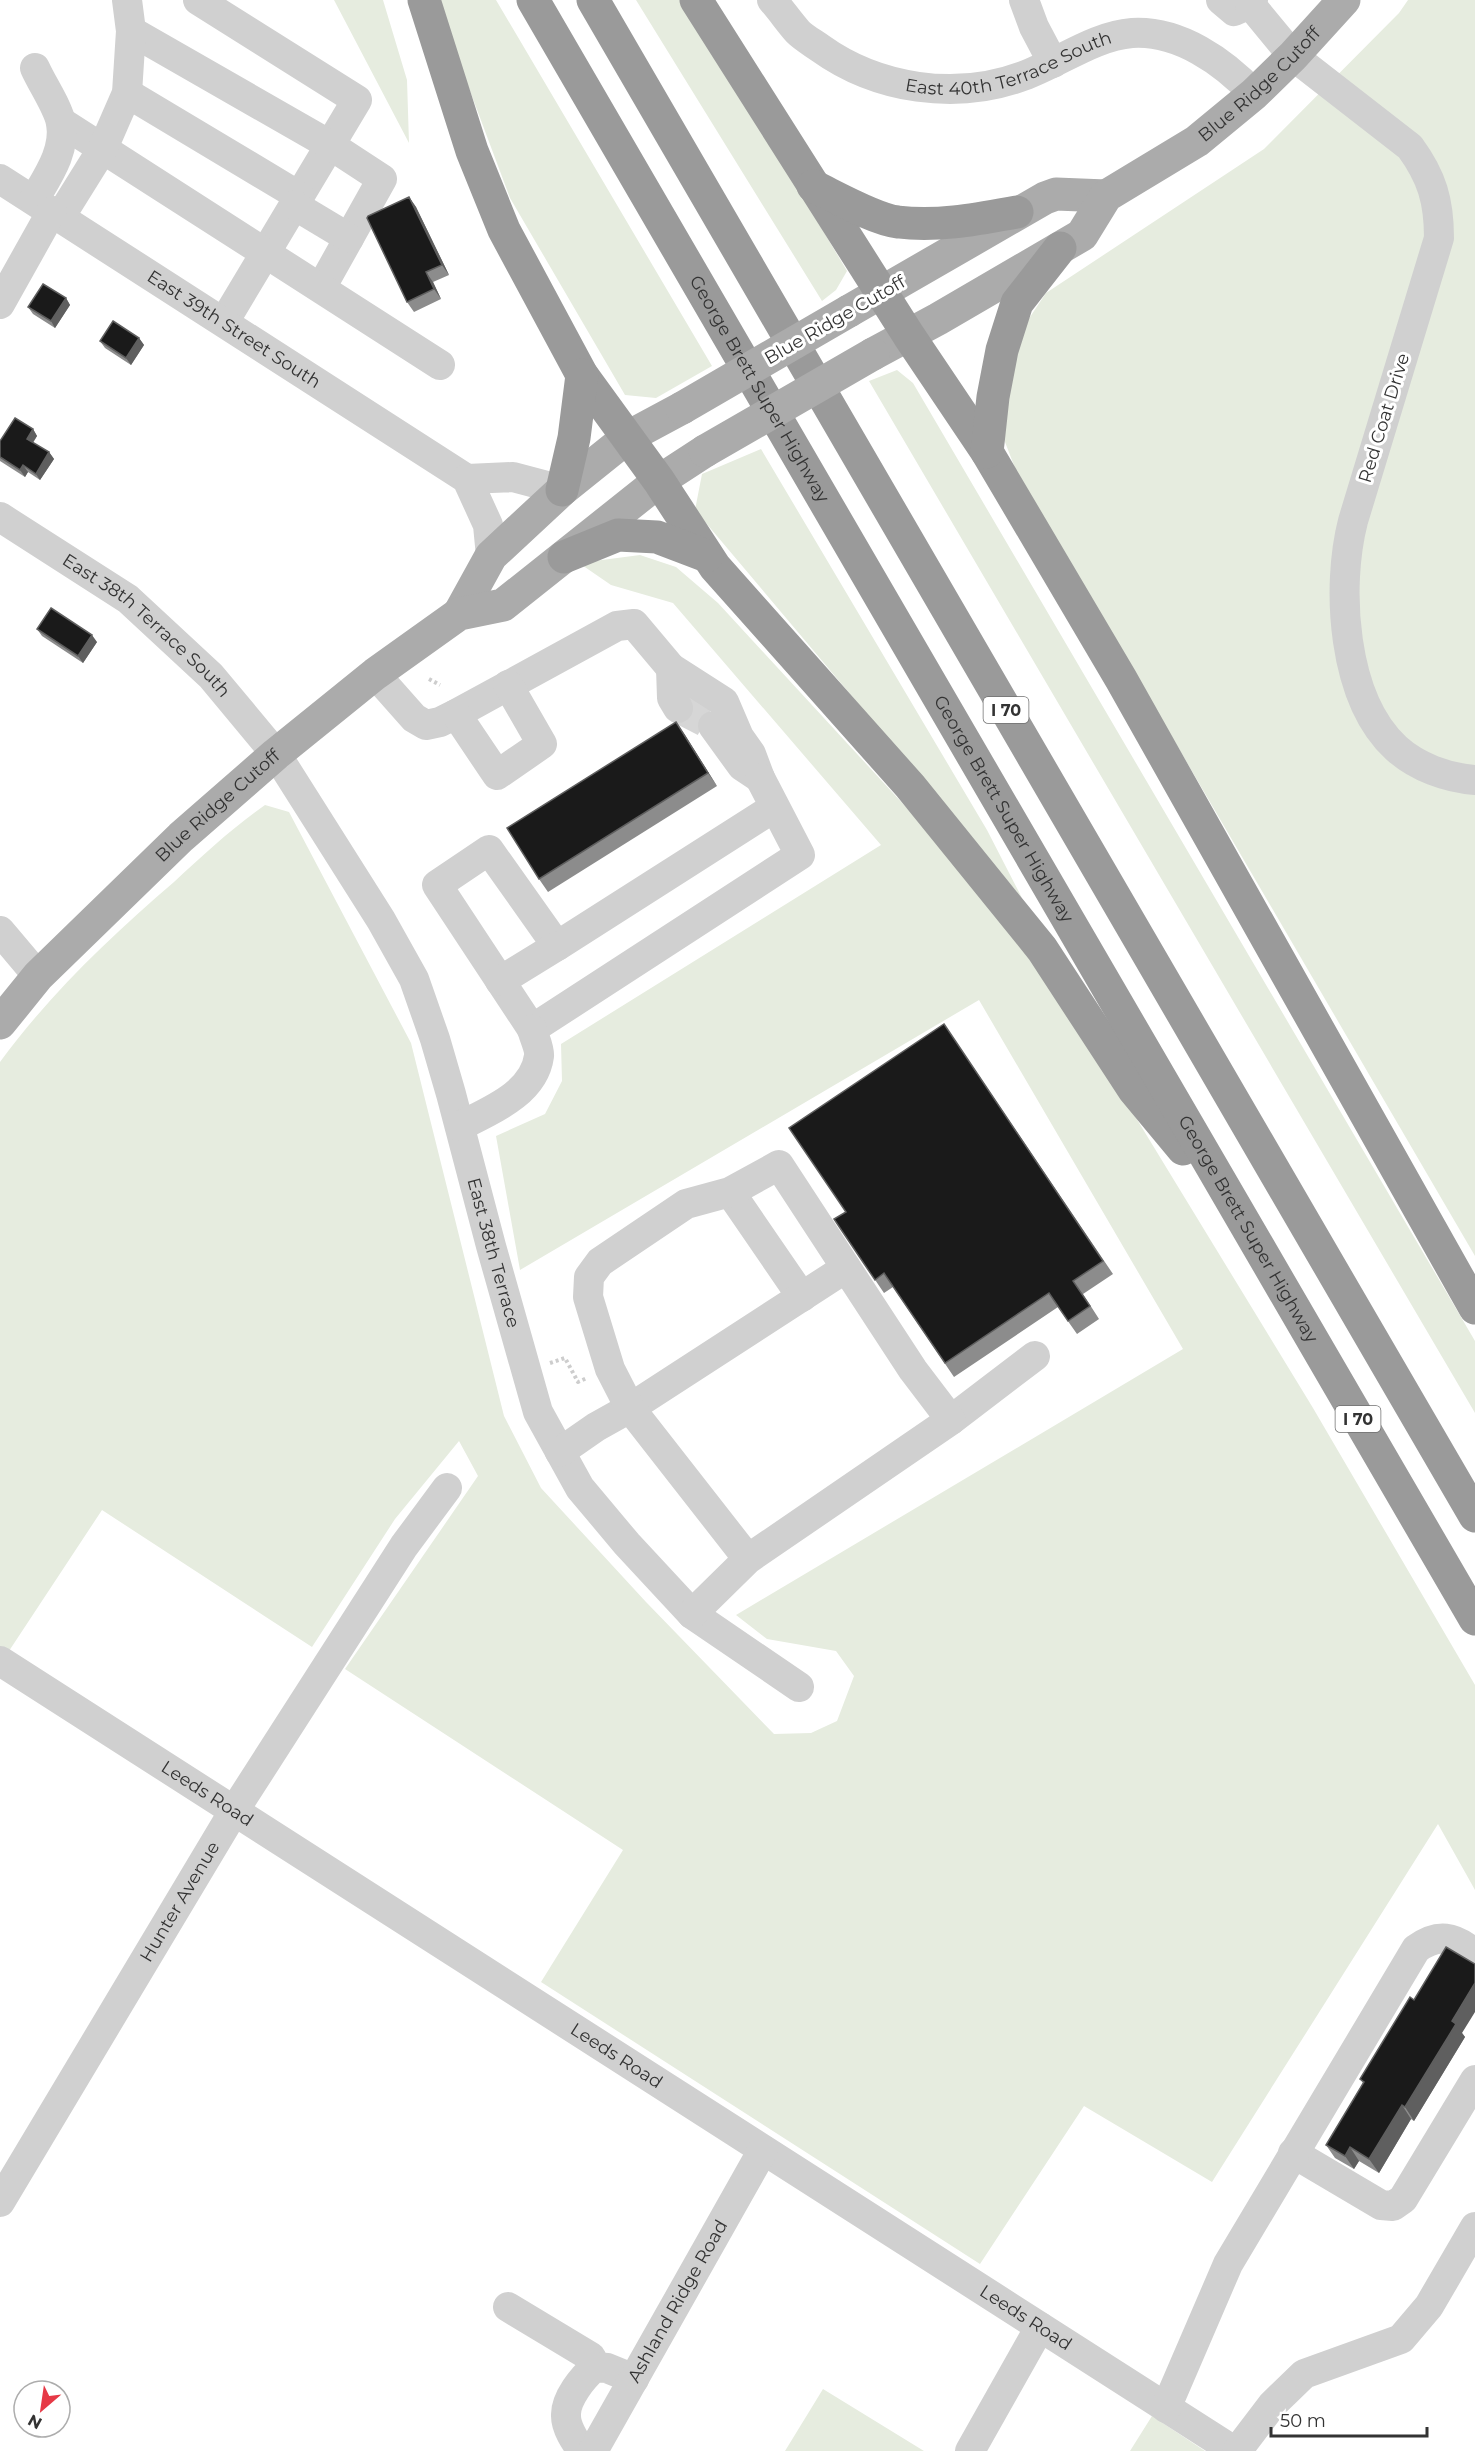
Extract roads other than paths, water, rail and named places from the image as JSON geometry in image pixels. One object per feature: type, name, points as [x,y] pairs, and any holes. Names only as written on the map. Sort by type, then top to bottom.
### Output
[{"type":"highway","points":[[424,0],[472,152],[504,230],[582,375],[659,481],[707,556],[910,786],[1042,949],[1134,1090],[1241,1218]]},
{"type":"highway","name":"George Brett Super Highway","points":[[532,0],[1475,1619]]},
{"type":"highway","name":"I 70","points":[[593,0],[1475,1515]]},
{"type":"highway","points":[[696,0],[909,336],[987,453],[1121,679],[1475,1308]]},
{"type":"highway","points":[[813,186],[856,207],[896,222],[952,223],[1017,212]]},
{"type":"highway","points":[[987,453],[993,397],[1002,350],[1017,303],[1060,248]]},
{"type":"highway","points":[[562,490],[574,438],[582,375]]},
{"type":"highway","points":[[564,557],[618,535],[657,537],[707,556]]},
{"type":"highway","points":[[1419,1419],[1475,1475]]},
{"type":"main road","name":"Blue Ridge Cutoff","points":[[0,1023],[38,975],[181,837],[276,754],[375,674],[459,614],[503,605],[659,481],[705,451],[1082,235],[1107,196],[1197,141],[1254,94],[1293,56],[1344,0]]},
{"type":"main road","name":"Blue Ridge Cutoff","points":[[459,614],[491,556],[562,490],[628,437],[882,293],[1017,212],[1056,194],[1107,196]]},
{"type":"street","points":[[0,304],[49,209],[102,148],[127,93],[131,31],[127,0]]},
{"type":"street","points":[[198,0],[357,100],[224,322]]},
{"type":"street","points":[[1024,0],[1034,27],[1053,63]]},
{"type":"street","name":"East 40th Terrace South","points":[[776,1],[799,33],[838,61],[870,75],[905,85],[952,89],[988,86],[1022,76],[1111,37],[1133,33],[1154,35],[1182,42],[1201,51],[1241,80],[1254,94]]},
{"type":"street","name":"Red Coat Drive","points":[[1241,1],[1293,56],[1410,147],[1422,164],[1435,194],[1439,238],[1353,521],[1344,565],[1346,626],[1357,677],[1372,716],[1395,747],[1427,768],[1462,779],[1475,780]]},
{"type":"street","points":[[131,31],[330,145],[382,179],[321,288]]},
{"type":"street","points":[[35,68],[61,122],[61,142],[55,164],[49,209]]},
{"type":"street","points":[[127,93],[297,201],[349,238]]},
{"type":"street","points":[[61,122],[440,365]]},
{"type":"street","name":"East 39th Street South","points":[[0,179],[467,479]]},
{"type":"street","points":[[491,556],[488,525],[467,479],[513,477],[562,490]]},
{"type":"street","name":"East 38th Terrace South","points":[[0,517],[128,599],[211,676],[276,754]]},
{"type":"street","points":[[375,674],[414,718],[426,725],[440,722],[456,714],[617,626],[634,624],[671,668],[723,702],[800,855],[532,1029]]},
{"type":"street","points":[[671,668],[672,698],[678,708]]},
{"type":"street","points":[[456,714],[497,775],[542,744],[508,685]]},
{"type":"street","points":[[713,726],[742,766],[760,778]]},
{"type":"street","name":"East 38th Terrace","points":[[276,754],[381,920],[414,979],[435,1039],[460,1126],[538,1412],[580,1488],[627,1544],[692,1614],[799,1687]]},
{"type":"street","points":[[500,981],[775,807]]},
{"type":"street","points":[[460,1126],[494,1109],[530,1081],[540,1055],[532,1029],[437,885],[489,850],[557,946]]},
{"type":"street","points":[[0,930],[38,975]]},
{"type":"street","points":[[748,1559],[630,1408],[610,1369],[588,1297],[589,1277],[600,1262],[686,1204],[730,1192],[779,1165],[914,1370],[951,1420]]},
{"type":"street","points":[[730,1192],[802,1297]]},
{"type":"street","points":[[560,1452],[596,1426],[630,1408],[846,1268]]},
{"type":"street","points":[[692,1614],[748,1559],[951,1420],[1035,1356]]},
{"type":"street","name":"Hunter Avenue","points":[[0,2202],[234,1811],[404,1546],[447,1488]]},
{"type":"street","name":"Leeds Road","points":[[0,1661],[1235,2451]]},
{"type":"street","points":[[1166,2408],[1228,2264],[1416,1949],[1429,1940],[1448,1938],[1475,1954]]},
{"type":"street","points":[[1293,2153],[1381,2205],[1393,2206],[1403,2199],[1475,2080]]},
{"type":"street","name":"Ashland Ridge Road","points":[[593,2451],[763,2150]]},
{"type":"street","points":[[1235,2451],[1272,2405],[1304,2374],[1401,2339],[1428,2306],[1475,2227]]},
{"type":"street","points":[[508,2307],[591,2357],[595,2367]]},
{"type":"street","points":[[970,2451],[1040,2327]]},
{"type":"street","points":[[582,2451],[573,2437],[566,2417],[567,2407],[584,2376],[595,2367],[607,2368],[634,2379]]},
{"type":"tunnel","points":[[678,708],[713,726]]}]
